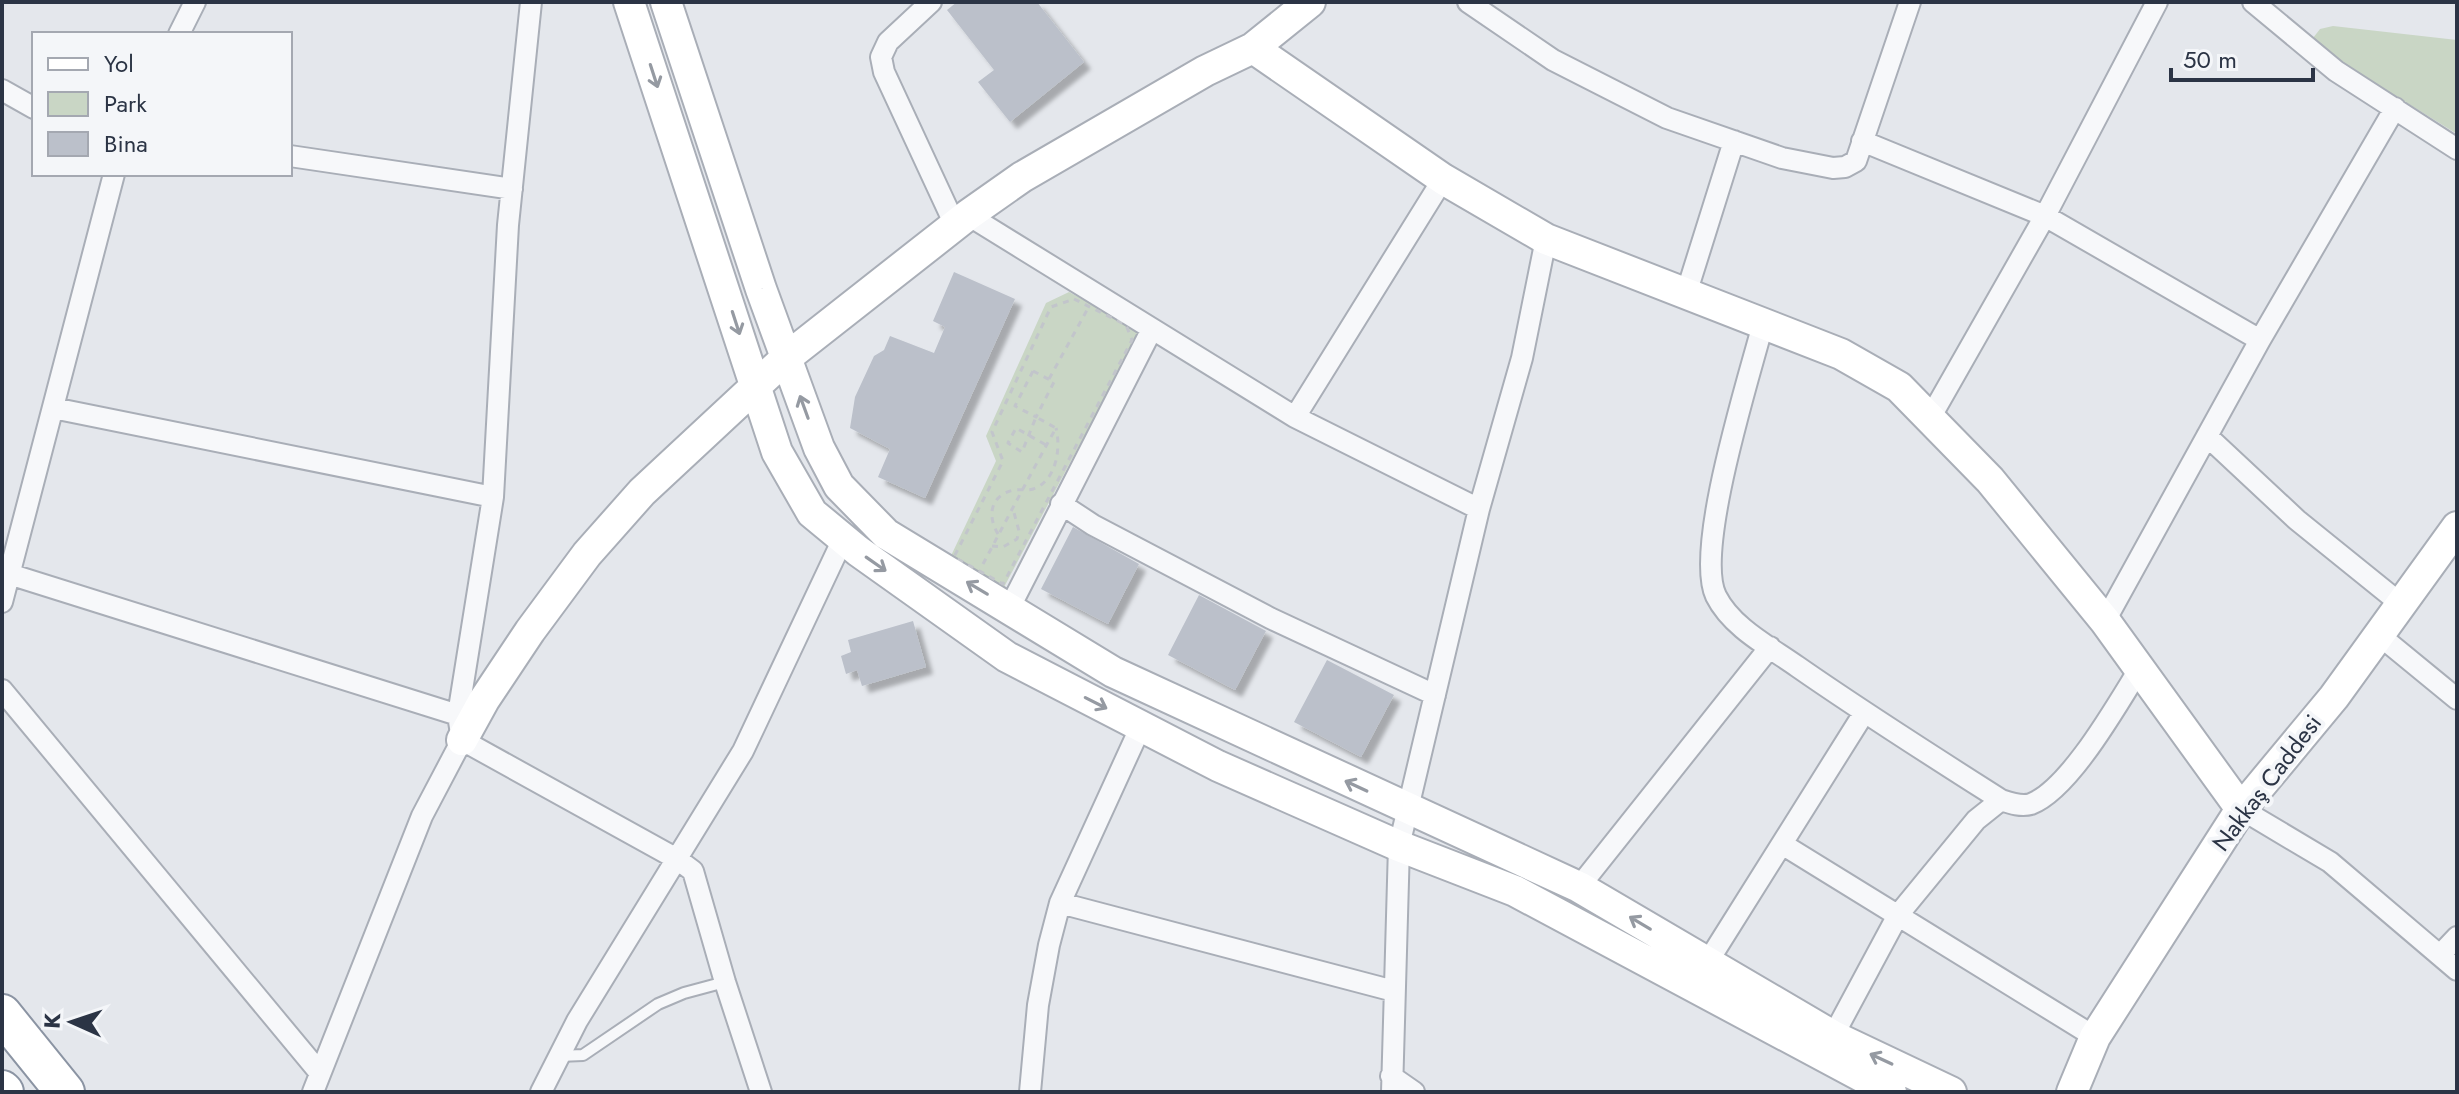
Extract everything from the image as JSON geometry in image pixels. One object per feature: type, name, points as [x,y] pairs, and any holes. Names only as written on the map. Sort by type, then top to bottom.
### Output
[{"type":"highway","points":[[2,1014],[65,1092]]},
{"type":"main road","points":[[629,2],[758,386],[777,452],[812,513],[843,539],[1007,657],[1218,766],[1399,846],[1515,891],[1891,1092]]},
{"type":"main road","points":[[666,2],[819,448],[839,486],[886,534],[1113,672],[1406,810],[1579,887],[1833,1036],[1951,1092]]},
{"type":"main road","points":[[460,728],[484,700],[587,554],[642,492],[786,358],[961,220],[1022,177],[1205,71],[1253,48],[1310,2]]},
{"type":"main road","points":[[1253,48],[1443,179],[1546,239],[1841,354],[1899,387],[1990,480],[2105,621],[2241,809]]},
{"type":"main road","name":"Nakkaş Caddesi","points":[[2072,1092],[2095,1037],[2241,809],[2334,697],[2457,527]]},
{"type":"street","points":[[180,32],[195,2]]},
{"type":"street","points":[[2,690],[316,1082],[460,728],[493,497],[512,189],[531,2]]},
{"type":"street","points":[[931,2],[888,42],[881,57],[884,72],[961,220],[1152,329],[1295,417],[1479,509]]},
{"type":"street","points":[[1468,2],[1553,60],[1667,118],[1782,158],[1833,168],[1845,167],[1856,161],[1910,2]]},
{"type":"street","points":[[1930,418],[2045,216],[2157,2]]},
{"type":"street","points":[[2253,2],[2336,71],[2457,149]]},
{"type":"street","points":[[2,90],[32,107]]},
{"type":"street","points":[[2105,621],[2260,340],[2395,108]]},
{"type":"street","points":[[1686,294],[1734,141]]},
{"type":"street","points":[[1862,141],[2045,216],[2260,340]]},
{"type":"street","points":[[292,156],[512,189]]},
{"type":"street","points":[[2,602],[113,176]]},
{"type":"street","points":[[1295,417],[1443,179]]},
{"type":"street","points":[[1414,1092],[1392,1084],[1399,846],[1479,509],[1522,358],[1546,239]]},
{"type":"street","points":[[1763,324],[1716,506],[1711,559],[1715,595],[1739,625],[1864,713],[2001,800],[2016,805],[2029,805],[2061,781],[2089,748],[2140,668]]},
{"type":"street","points":[[1010,607],[1152,329]]},
{"type":"street","points":[[53,408],[493,497]]},
{"type":"street","points":[[2207,436],[2297,520],[2401,604]]},
{"type":"street","points":[[1061,504],[1093,525],[1270,618],[1435,695]]},
{"type":"street","points":[[541,1092],[577,1021],[743,751],[843,539]]},
{"type":"street","points":[[9,574],[460,728],[677,859],[693,871],[761,1092]]},
{"type":"street","points":[[2379,635],[2457,699]]},
{"type":"street","points":[[1579,887],[1770,647]]},
{"type":"street","points":[[1707,963],[1864,713]]},
{"type":"street","points":[[1030,1092],[1038,1005],[1060,903],[1141,726]]},
{"type":"street","points":[[1833,1036],[1898,915],[1976,820],[2001,800]]},
{"type":"street","points":[[2241,809],[2330,862],[2457,970]]},
{"type":"street","points":[[1782,844],[2095,1037]]},
{"type":"street","points":[[1060,903],[1394,991]]},
{"type":"street","points":[[2440,955],[2457,937]]},
{"type":"lane","points":[[559,1056],[583,1055],[658,1004],[725,982]]},
{"type":"path","points":[[1074,299],[1089,306],[1126,325],[1132,340],[1003,584],[954,557],[1003,461],[992,432],[1051,307],[1074,299]]},
{"type":"path","points":[[1049,379],[1089,306]]},
{"type":"path","points":[[998,536],[991,523],[990,513],[994,503],[1002,494],[1033,489],[1041,484],[1056,461],[1056,428],[1036,417],[1015,406],[1033,371],[1054,382],[1036,417],[1029,435],[1022,452],[1008,443],[1016,428],[1029,435],[1046,445]]},
{"type":"path","points":[[979,571],[1056,428]]},
{"type":"path","points":[[992,546],[1003,547],[1017,539],[1019,531],[1013,509]]},
{"type":"green space","points":[[2333,26],[2457,40],[2457,134],[2317,47],[2313,38],[2320,29]]},
{"type":"green space","points":[[1069,292],[1140,331],[1003,589],[949,560],[996,461],[986,436],[1046,303]]},
{"type":"building","points":[[957,2],[1037,2],[1084,62],[1010,122],[978,82],[994,70],[947,10]]},
{"type":"building","points":[[954,272],[1015,299],[925,498],[878,477],[890,449],[850,428],[855,397],[874,356],[884,350],[890,336],[934,353],[945,327],[933,321]]},
{"type":"building","points":[[1073,527],[1139,564],[1108,624],[1041,589]]},
{"type":"building","points":[[1199,595],[1266,631],[1235,690],[1168,655]]},
{"type":"building","points":[[913,621],[926,667],[862,686],[857,670],[846,674],[841,656],[851,652],[848,640]]},
{"type":"building","points":[[1327,660],[1394,695],[1361,757],[1294,722]]}]
